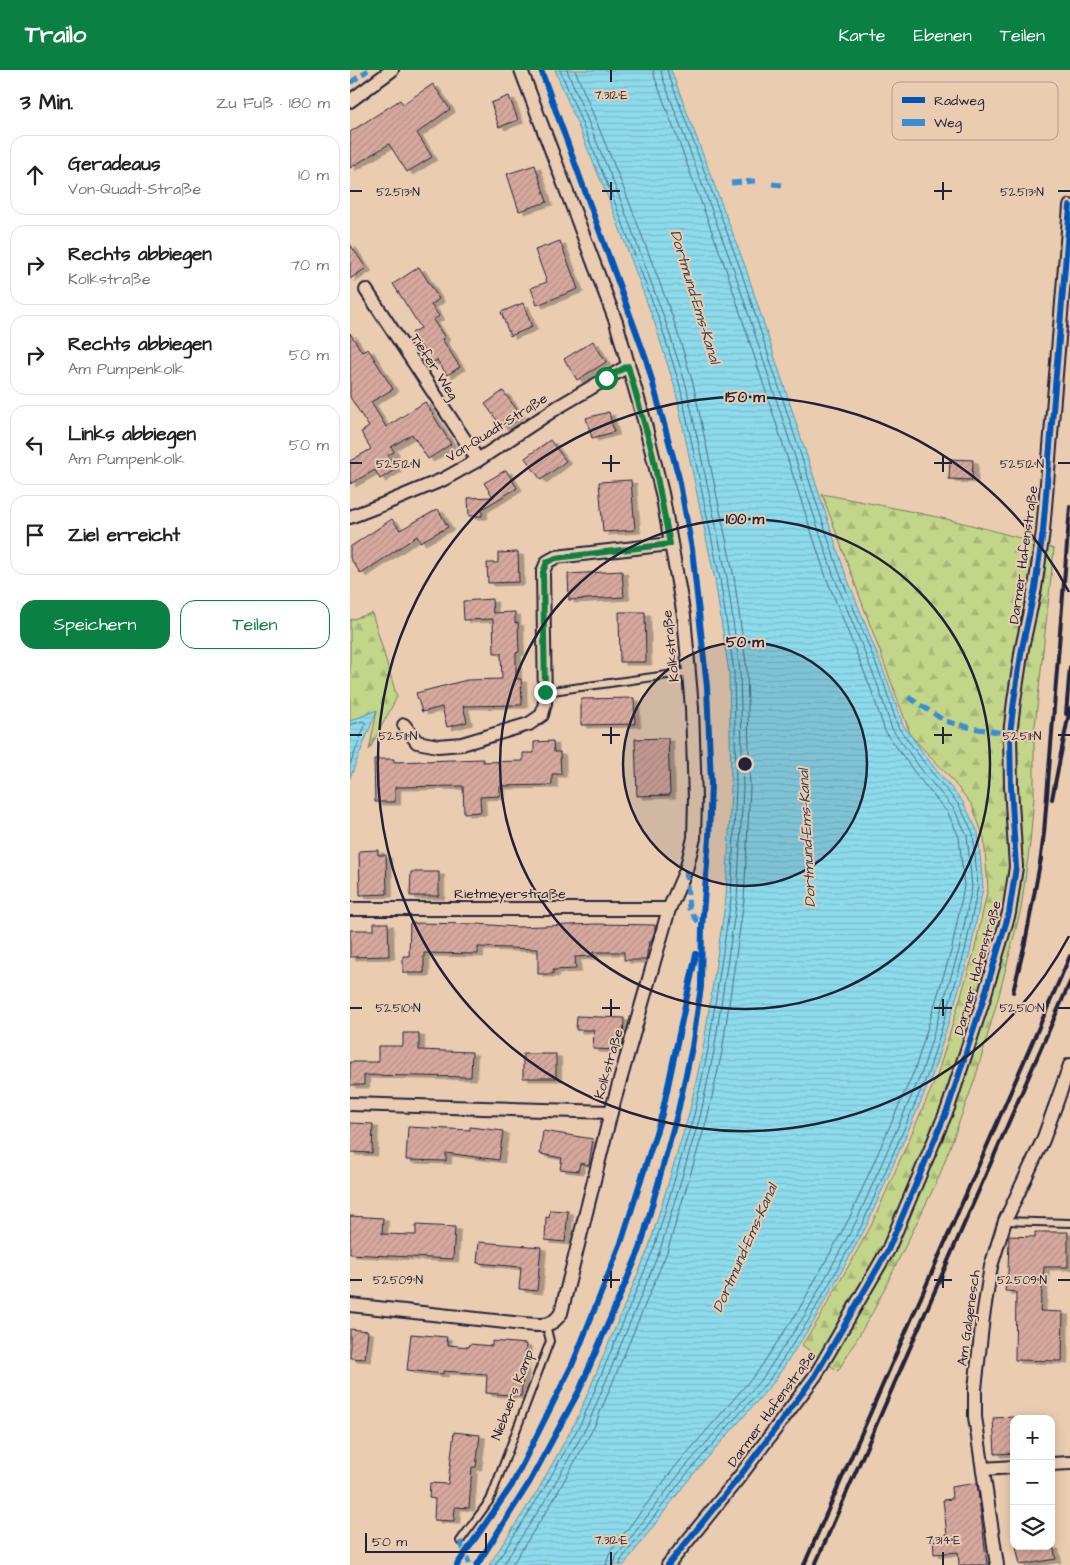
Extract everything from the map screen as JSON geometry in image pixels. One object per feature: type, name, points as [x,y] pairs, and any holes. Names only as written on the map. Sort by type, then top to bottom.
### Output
[{"type":"street","points":[[350,101],[392,70]]},
{"type":"street","name":"Kolkstraße","points":[[522,70],[616,322],[652,451],[684,616],[692,708],[695,799],[694,838],[686,870],[670,909],[611,1112],[561,1313],[556,1322],[546,1325]]},
{"type":"street","name":"Darmer Hafenstraße","points":[[668,1565],[740,1476],[815,1376],[888,1250],[948,1108],[985,995],[1009,913],[1016,867],[1010,734],[1022,648],[1035,588],[1043,531],[1070,206]]},
{"type":"street","name":"Tiefer Weg","points":[[366,290],[478,460]]},
{"type":"street","name":"Von-Quadt-Straße","points":[[350,517],[444,479],[478,460],[558,407],[628,366]]},
{"type":"street","points":[[404,725],[417,742],[438,746],[462,744],[529,724],[542,715],[545,703],[543,572],[547,562],[556,558],[670,544]]},
{"type":"street","name":"Rietmeyerstraße","points":[[350,909],[670,909]]},
{"type":"street","name":"Am Galgenesch","points":[[997,1565],[975,1417],[975,1389],[983,1317],[991,1266],[1005,1221],[1043,1140],[1070,1065]]},
{"type":"street","name":"Kolkstraße","points":[[350,1104],[611,1112]]},
{"type":"street","points":[[350,1305],[546,1325]]},
{"type":"street","points":[[1055,1464],[1070,1463]]},
{"type":"street","points":[[983,1469],[1010,1467]]},
{"type":"lane","points":[[545,692],[689,672]]},
{"type":"lane","points":[[1005,1221],[1070,1223]]},
{"type":"lane","name":"Niebuers Kamp","points":[[460,1541],[490,1500],[550,1341],[546,1325]]},
{"type":"green space","points":[[822,494],[968,524],[1054,549],[1034,735],[1034,797],[1030,843],[1021,909],[999,995],[975,1079],[939,1177],[875,1308],[838,1371],[802,1345],[871,1226],[937,1076],[974,952],[988,888],[984,838],[972,805],[947,774],[911,736]]},
{"type":"green space","points":[[372,613],[397,697],[369,750],[377,711],[350,721],[350,620]]},
{"type":"water","name":"Dortmund-Ems-Kanal","points":[[555,70],[671,70],[745,266],[844,570],[903,725],[933,766],[963,802],[978,832],[983,888],[970,953],[932,1076],[866,1227],[814,1321],[773,1383],[689,1479],[624,1565],[489,1565],[538,1490],[577,1419],[649,1247],[689,1114],[703,1049],[726,898],[731,787],[729,673],[715,580],[675,388],[655,324],[611,205]]},
{"type":"water","points":[[377,710],[350,778],[350,721]]},
{"type":"building","points":[[433,84],[450,109],[417,133],[432,157],[407,172],[389,144],[350,168],[350,132],[400,100],[403,104]]},
{"type":"building","points":[[509,96],[518,120],[499,127],[491,103]]},
{"type":"building","points":[[535,165],[547,202],[519,211],[507,174]]},
{"type":"building","points":[[560,241],[578,289],[537,305],[531,288],[547,282],[535,250]]},
{"type":"building","points":[[350,244],[366,268],[350,279]]},
{"type":"building","points":[[419,267],[439,299],[431,305],[439,316],[433,320],[445,338],[442,339],[460,367],[447,375],[437,360],[432,363],[412,333],[421,328],[393,284]]},
{"type":"building","points":[[523,303],[532,327],[510,336],[501,312]]},
{"type":"building","points":[[350,333],[362,352],[368,349],[393,389],[371,402],[386,427],[425,402],[451,444],[428,459],[412,434],[391,447],[394,452],[388,455],[396,469],[380,479],[375,470],[350,484],[350,461],[371,449],[361,432],[369,427],[350,397]]},
{"type":"building","points":[[593,341],[606,362],[577,380],[564,359]]},
{"type":"building","points":[[503,391],[520,414],[502,427],[485,404]]},
{"type":"building","points":[[609,412],[614,432],[592,438],[586,418]]},
{"type":"building","points":[[550,440],[566,461],[541,480],[525,458]]},
{"type":"building","points":[[950,459],[973,460],[972,480],[949,479]]},
{"type":"building","points":[[506,470],[517,488],[482,509],[482,516],[469,516],[468,498],[493,497],[484,483]]},
{"type":"building","points":[[631,480],[635,530],[603,532],[599,482]]},
{"type":"building","points":[[438,509],[448,527],[420,542],[417,536],[361,574],[350,558],[350,547],[392,519],[400,530]]},
{"type":"building","points":[[518,552],[519,582],[488,583],[487,563],[498,563],[498,553]]},
{"type":"building","points":[[622,571],[624,597],[569,600],[568,574]]},
{"type":"building","points":[[492,599],[493,613],[515,612],[515,623],[518,622],[519,652],[516,653],[516,679],[521,679],[522,705],[463,706],[467,722],[447,727],[442,707],[422,712],[416,693],[467,680],[502,679],[501,653],[494,653],[493,619],[464,620],[463,601]]},
{"type":"building","points":[[619,612],[645,612],[646,662],[620,662]]},
{"type":"building","points":[[634,698],[635,724],[581,725],[581,699]]},
{"type":"building","points":[[668,738],[670,795],[637,796],[635,739]]},
{"type":"building","points":[[553,741],[554,752],[560,752],[561,774],[552,774],[552,785],[500,786],[500,796],[480,797],[481,812],[464,813],[463,786],[395,787],[395,802],[375,802],[374,759],[394,759],[394,762],[483,759],[483,762],[523,761],[523,753],[534,753],[534,742]]},
{"type":"building","points":[[378,850],[378,855],[386,855],[387,894],[360,895],[359,851]]},
{"type":"building","points":[[411,872],[439,872],[439,896],[410,896]]},
{"type":"building","points":[[374,923],[388,923],[389,956],[350,957],[350,930],[374,930]]},
{"type":"building","points":[[410,923],[478,924],[516,927],[596,924],[655,925],[655,930],[651,942],[649,942],[646,960],[624,960],[624,952],[593,952],[593,956],[575,957],[576,969],[553,970],[553,974],[538,974],[538,949],[478,947],[478,954],[424,953],[424,973],[403,973],[403,956],[409,956]]},
{"type":"building","points":[[577,1016],[624,1018],[623,1042],[620,1050],[593,1049],[594,1030],[576,1030]]},
{"type":"building","points":[[403,1033],[419,1033],[419,1050],[472,1052],[471,1077],[364,1075],[364,1085],[350,1085],[350,1062],[378,1062],[378,1046],[403,1046]]},
{"type":"building","points":[[523,1054],[556,1054],[556,1078],[523,1078]]},
{"type":"building","points":[[350,1123],[373,1124],[372,1153],[350,1152]]},
{"type":"building","points":[[408,1127],[470,1130],[470,1127],[503,1131],[499,1160],[446,1153],[446,1161],[406,1160]]},
{"type":"building","points":[[543,1131],[593,1139],[589,1165],[580,1163],[578,1171],[560,1169],[562,1158],[540,1154]]},
{"type":"building","points":[[550,1210],[568,1211],[565,1242],[545,1240],[546,1217],[549,1218]]},
{"type":"building","points":[[350,1216],[383,1218],[382,1234],[416,1235],[416,1225],[455,1227],[453,1259],[350,1254]]},
{"type":"building","points":[[1035,1232],[1068,1232],[1068,1267],[1044,1267],[1040,1311],[1063,1312],[1062,1361],[1015,1360],[1016,1292],[1005,1291],[1008,1274],[1009,1236],[1035,1237]]},
{"type":"building","points":[[479,1242],[541,1247],[537,1291],[519,1289],[521,1267],[477,1263]]},
{"type":"building","points":[[350,1329],[368,1331],[365,1359],[350,1358]]},
{"type":"building","points":[[411,1334],[447,1337],[446,1342],[448,1342],[448,1345],[469,1347],[470,1344],[492,1346],[492,1341],[526,1344],[521,1396],[486,1393],[487,1374],[443,1371],[443,1374],[407,1370]]},
{"type":"building","points":[[1010,1417],[1010,1453],[995,1454],[993,1418]]},
{"type":"building","points":[[454,1432],[480,1435],[476,1467],[472,1467],[469,1508],[455,1507],[454,1521],[434,1520],[435,1499],[429,1498],[430,1483],[448,1484]]},
{"type":"building","points":[[977,1483],[987,1565],[959,1565],[958,1552],[934,1554],[933,1536],[947,1535],[943,1500],[952,1499],[951,1487]]},
{"type":"building","points":[[1017,1550],[1054,1550],[1056,1559],[1020,1565]]},
{"type":"railway","points":[[1040,864],[1070,507]]},
{"type":"railway","points":[[1066,714],[1070,667]]},
{"type":"railway","points":[[1052,799],[1070,708]]},
{"type":"railway","points":[[1013,992],[1025,943],[1041,858]]},
{"type":"railway","points":[[804,1565],[1070,956]]},
{"type":"railway","points":[[815,1565],[1070,982]]},
{"type":"marked path","points":[[350,83],[368,70]]},
{"type":"marked path","points":[[731,183],[755,181]]},
{"type":"marked path","points":[[772,184],[782,185]]},
{"type":"marked path","points":[[908,697],[945,721],[972,728],[1010,734]]},
{"type":"marked path","points":[[686,870],[689,909],[701,926]]},
{"type":"marked path","points":[[460,1541],[470,1565]]},
{"type":"cycle path","points":[[477,1565],[529,1483],[579,1391],[640,1249],[678,1111],[692,1047],[701,987],[702,927],[709,838],[711,783],[707,687],[692,549],[679,478],[646,359],[541,70]]},
{"type":"cycle path","points":[[668,1565],[740,1476],[815,1376],[888,1250],[948,1108],[1009,913],[1016,867],[1010,734],[1022,648],[1035,588],[1043,531],[1070,206]]},
{"type":"cycle path","points":[[457,1565],[512,1485],[573,1363],[621,1243],[662,1114],[696,954]]},
{"type":"route","points":[[545,692],[543,572],[547,562],[556,558],[670,544],[662,493],[628,366],[606,378]]}]
